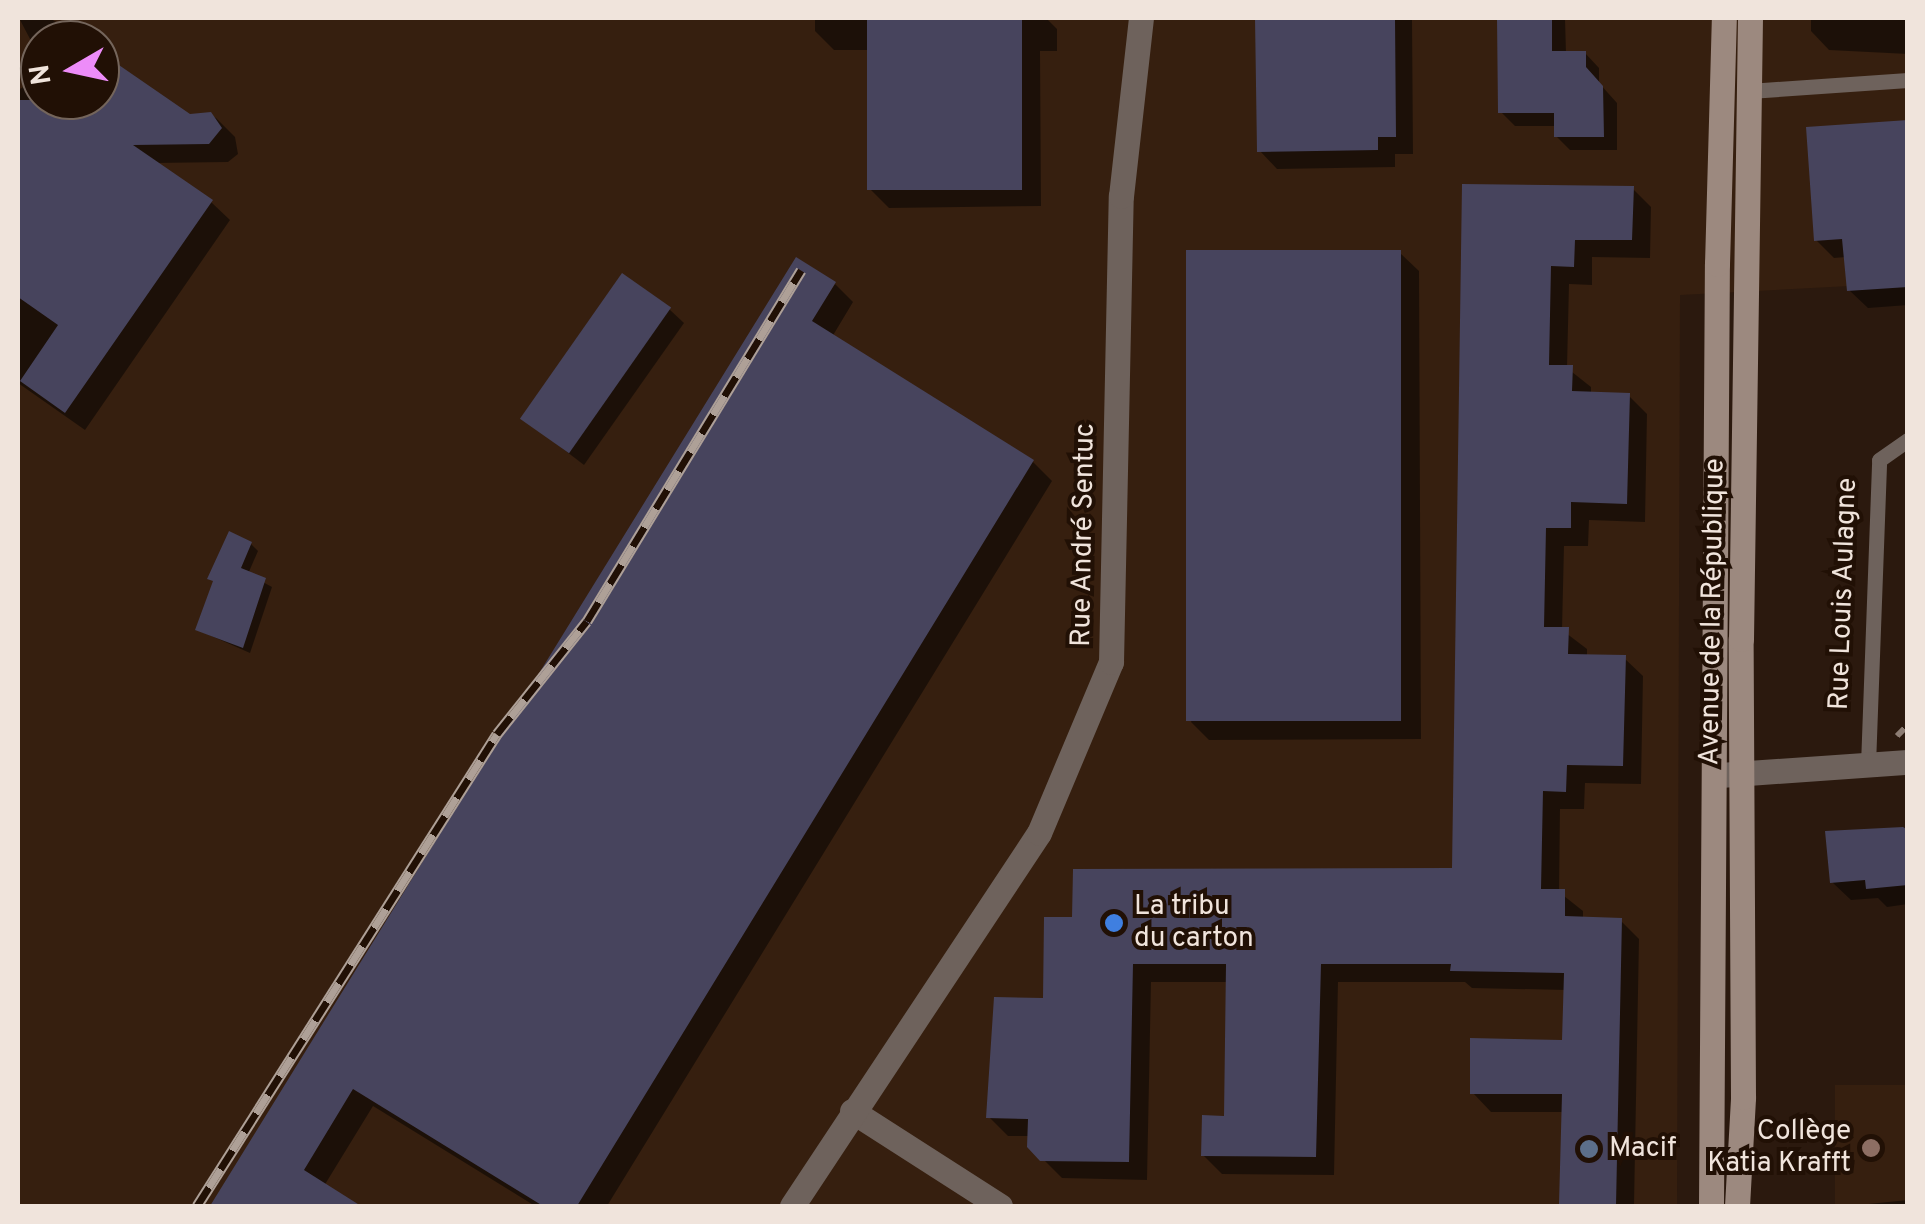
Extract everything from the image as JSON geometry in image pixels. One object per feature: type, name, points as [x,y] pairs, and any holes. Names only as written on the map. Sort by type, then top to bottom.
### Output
[{"type":"main road","name":"Avenue de la République","points":[[1711,1206],[1717,264],[1724,18]]},
{"type":"main road","name":"Avenue de la République","points":[[1737,1206],[1742,1097],[1741,774],[1750,18]]},
{"type":"street","name":"Rue André Sentuc","points":[[792,1206],[1039,833],[1111,662],[1120,196],[1141,18]]},
{"type":"street","points":[[1715,775],[1908,762]]},
{"type":"street","points":[[852,1111],[1000,1206]]},
{"type":"lane","points":[[1749,91],[1908,80]]},
{"type":"lane","name":"Rue Louis Aulagne","points":[[1868,765],[1879,460],[1908,440]]},
{"type":"shaded area","points":[[18,18],[1907,18],[1907,283],[1680,295],[1677,1206],[18,1206]]},
{"type":"shaded area","name":"Collège Katia Krafft","points":[[1835,1085],[1907,1085],[1907,1206],[1835,1206]]},
{"type":"building","points":[[867,18],[1022,18],[1022,190],[867,190]]},
{"type":"building","points":[[1255,18],[1395,18],[1396,137],[1378,137],[1378,150],[1257,152]]},
{"type":"building","points":[[1497,18],[1552,18],[1552,51],[1586,51],[1586,67],[1603,86],[1604,137],[1554,137],[1554,113],[1498,113]]},
{"type":"building","points":[[120,66],[190,114],[211,112],[222,128],[209,144],[133,145],[213,200],[65,413],[20,381],[58,325],[18,297],[18,100],[20,120],[120,120]]},
{"type":"building","points":[[1908,120],[1908,287],[1847,291],[1842,239],[1814,241],[1806,127]]},
{"type":"building","points":[[1462,184],[1634,186],[1632,240],[1575,240],[1574,267],[1551,266],[1549,365],[1573,365],[1572,391],[1630,393],[1627,504],[1571,502],[1571,528],[1546,528],[1544,627],[1569,627],[1568,654],[1626,655],[1623,766],[1567,765],[1566,792],[1543,791],[1541,889],[1565,889],[1565,916],[1622,918],[1616,1206],[1559,1204],[1562,1094],[1470,1094],[1470,1038],[1562,1040],[1564,973],[1450,971],[1451,964],[1321,964],[1316,1157],[1201,1156],[1202,1115],[1224,1116],[1226,964],[1133,964],[1129,1162],[1040,1161],[1027,1147],[1028,1119],[986,1118],[994,997],[1043,998],[1044,917],[1072,917],[1073,869],[1452,868]]},
{"type":"building","points":[[1186,250],[1401,250],[1401,721],[1186,721]]},
{"type":"building","points":[[796,257],[836,282],[812,321],[1034,460],[577,1206],[543,1206],[353,1089],[304,1170],[361,1206],[210,1206]]},
{"type":"building","points":[[622,273],[671,307],[569,453],[520,419]]},
{"type":"building","points":[[229,531],[252,542],[241,568],[266,578],[243,648],[195,630],[213,581],[207,579]]},
{"type":"building","points":[[1903,827],[1908,830],[1908,885],[1866,889],[1865,880],[1830,883],[1825,831]]},
{"type":"railway","points":[[197,1206],[497,734],[587,621],[801,270]]},
{"type":"place","name":"La tribu du carton","points":[[1114,923]]},
{"type":"place","name":"Collège Katia Krafft","points":[[1871,1148]]},
{"type":"place","name":"Macif","points":[[1589,1149]]}]
